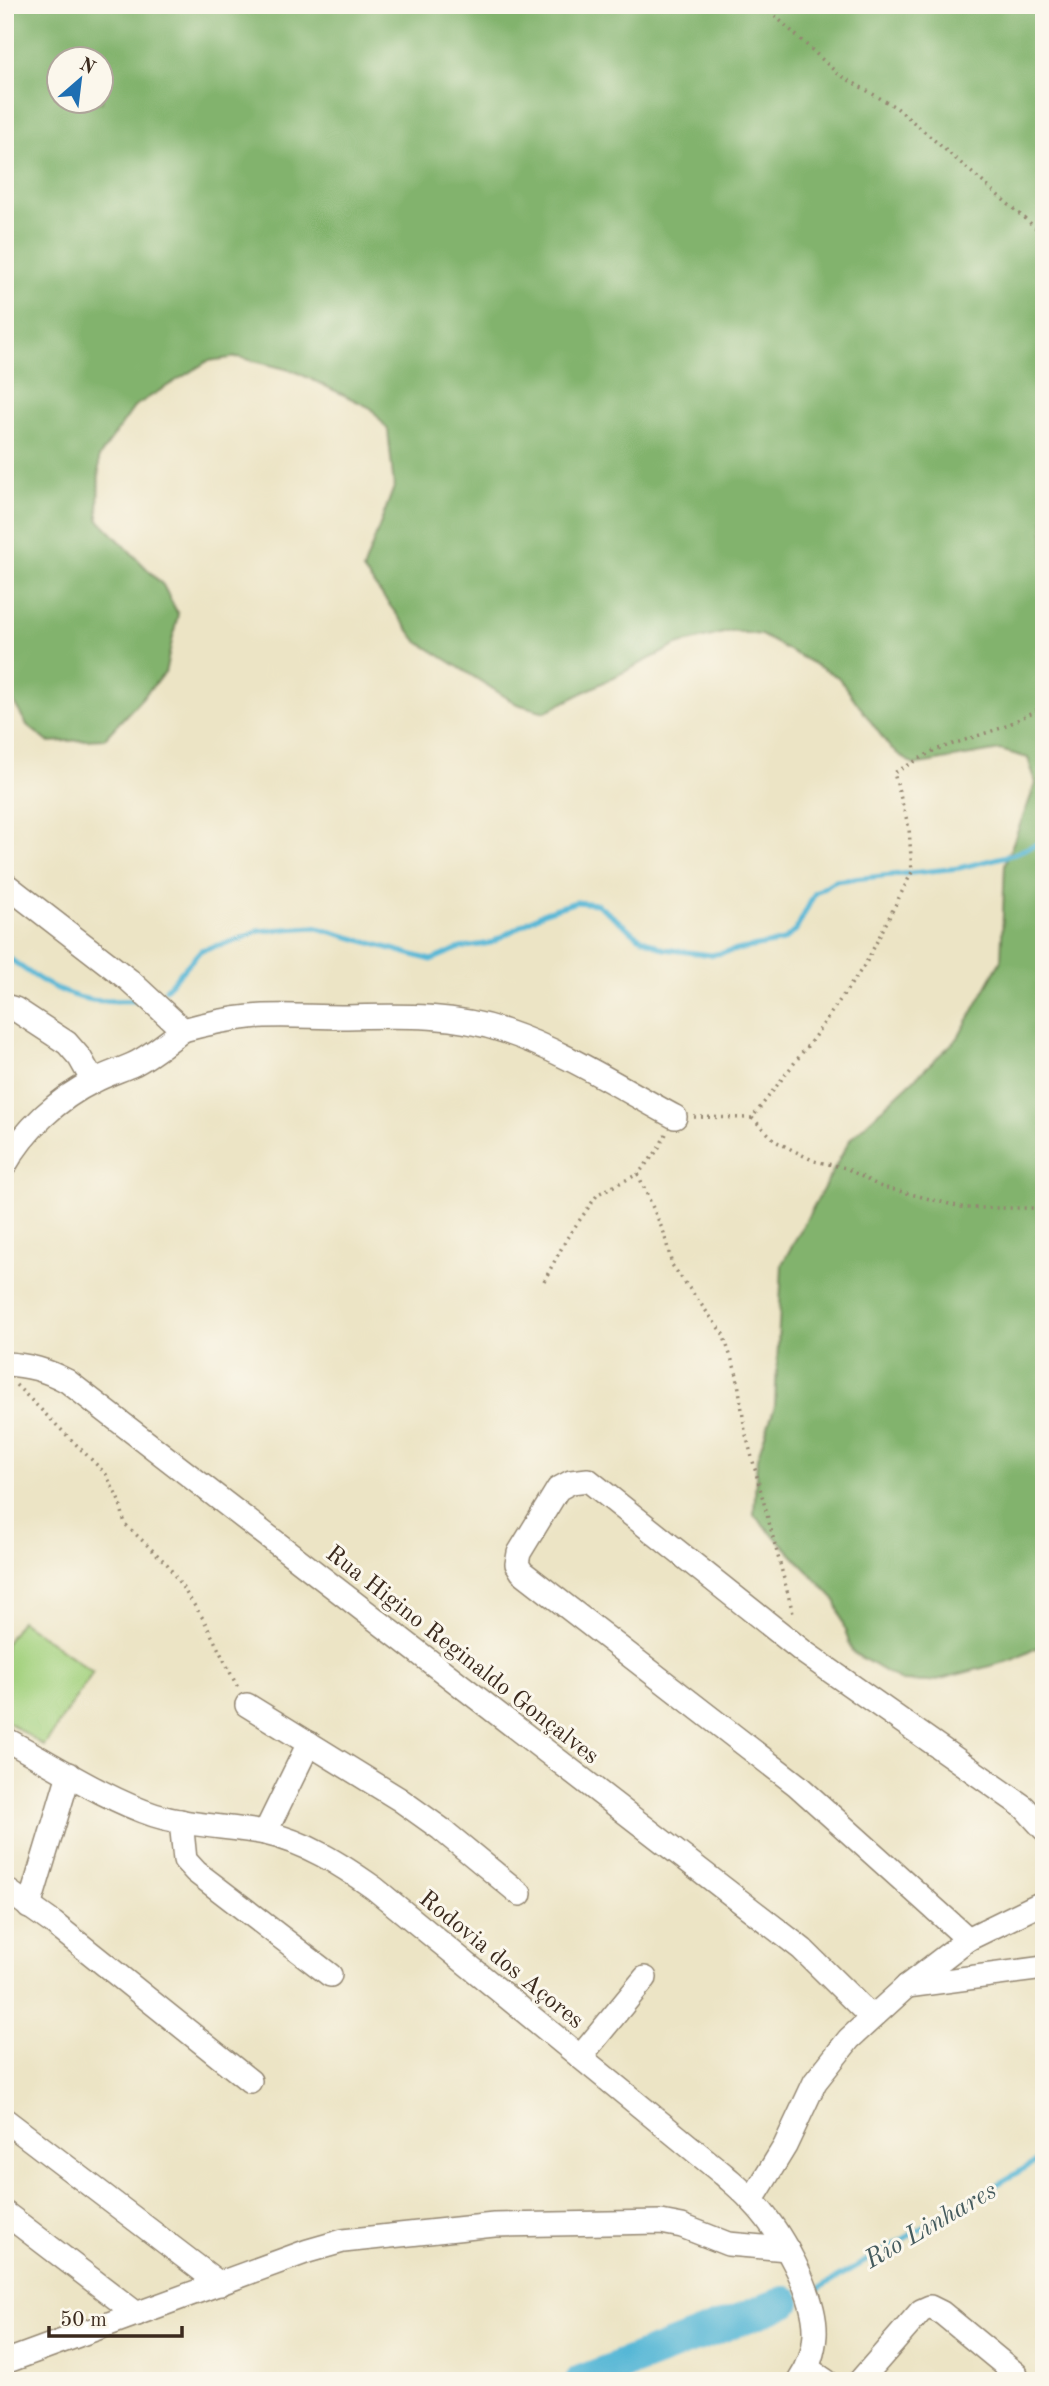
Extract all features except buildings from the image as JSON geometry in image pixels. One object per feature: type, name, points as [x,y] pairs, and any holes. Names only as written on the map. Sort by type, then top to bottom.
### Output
[{"type":"street","points":[[5,884],[129,980],[183,1030]]},
{"type":"street","points":[[5,1006],[15,1009],[67,1043],[93,1081]]},
{"type":"street","points":[[5,1165],[13,1151],[37,1123],[93,1081],[145,1058],[183,1030],[218,1020],[253,1016],[394,1015],[463,1020],[504,1031],[548,1049],[675,1116]]},
{"type":"street","name":"Rua Higino Reginaldo Gonçalves","points":[[10,1374],[25,1365],[48,1371],[67,1381],[802,1949],[871,2017]]},
{"type":"street","points":[[968,1939],[797,1785],[522,1572],[517,1564],[519,1553],[558,1489],[571,1482],[588,1480],[805,1653],[1024,1807],[1044,1829]]},
{"type":"street","points":[[247,1705],[441,1829],[520,1894]]},
{"type":"street","name":"Rodovia dos Açores","points":[[5,1740],[131,1806],[181,1821],[265,1833],[297,1842],[321,1853],[374,1888],[752,2200],[787,2249],[805,2291],[815,2334],[811,2377]]},
{"type":"street","points":[[265,1833],[309,1743]]},
{"type":"street","points":[[29,1907],[69,1774]]},
{"type":"street","points":[[181,1821],[185,1860],[196,1872],[330,1975]]},
{"type":"street","points":[[5,1889],[250,2081]]},
{"type":"street","points":[[752,2200],[790,2137],[815,2082],[849,2039],[907,1986],[968,1939],[1044,1902]]},
{"type":"street","points":[[907,1986],[1044,1968]]},
{"type":"street","points":[[580,2057],[645,1978]]},
{"type":"street","points":[[5,2120],[220,2284]]},
{"type":"street","points":[[5,2213],[137,2314]]},
{"type":"street","points":[[5,2362],[308,2251],[343,2241],[494,2225],[671,2223],[728,2244],[787,2249]]},
{"type":"street","points":[[860,2381],[921,2311],[930,2307],[942,2313],[1016,2374]]},
{"type":"path","points":[[757,5],[773,14],[838,74],[897,108],[1044,235]]},
{"type":"path","points":[[752,1118],[812,1040],[866,963],[912,872],[909,828],[894,773],[934,750],[1004,727],[1044,706]]},
{"type":"path","points":[[544,1280],[567,1238],[598,1194],[638,1174],[657,1151],[675,1116],[752,1118],[777,1142],[814,1161],[846,1168],[892,1190],[965,1208],[1044,1208]]},
{"type":"path","points":[[638,1174],[664,1233],[672,1265],[723,1334],[737,1375],[745,1431],[794,1618]]},
{"type":"path","points":[[10,1374],[106,1474],[120,1503],[125,1524],[167,1564],[204,1620],[247,1705]]},
{"type":"green space","points":[[5,5],[1044,5],[1044,1644],[1013,1660],[929,1682],[901,1681],[852,1652],[835,1599],[754,1515],[757,1458],[775,1406],[782,1264],[851,1138],[958,1038],[1001,960],[1005,864],[1036,783],[1028,758],[1000,750],[914,765],[891,749],[838,677],[761,635],[731,631],[677,645],[545,712],[517,704],[417,641],[363,570],[394,487],[388,430],[371,408],[294,371],[238,357],[208,361],[135,406],[99,457],[98,519],[163,585],[178,614],[165,673],[104,739],[48,742],[27,725],[5,687]]},
{"type":"green space","points":[[21,1621],[93,1672],[44,1746],[5,1720],[5,1644]]},
{"type":"waterway","points":[[166,989],[201,950],[238,940],[257,931],[314,927],[431,960],[460,948],[491,943],[545,912],[576,902],[597,904],[639,937],[664,949],[711,955],[783,941],[796,930],[815,893],[834,881],[959,868],[1011,855],[1044,841]]},
{"type":"waterway","points":[[5,955],[35,977],[68,994],[92,1000],[141,1001]]},
{"type":"waterway","name":"Rio Linhares","points":[[816,2290],[1044,2157]]},
{"type":"waterway","name":"Rio Linhares","points":[[581,2381],[785,2302]]}]
